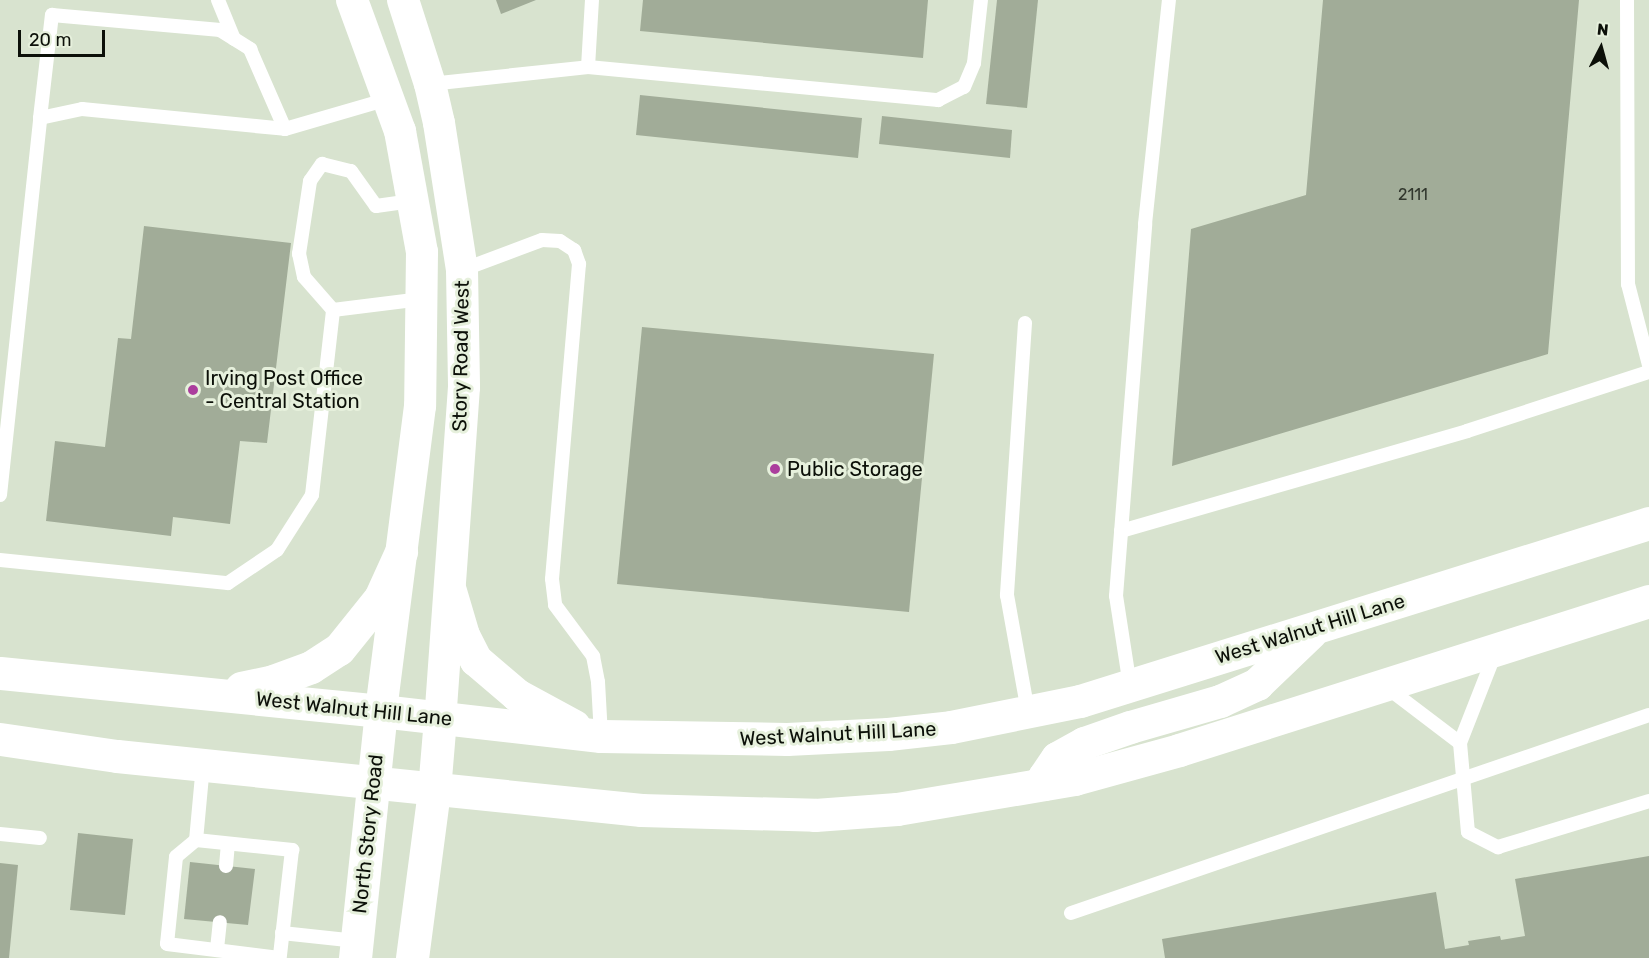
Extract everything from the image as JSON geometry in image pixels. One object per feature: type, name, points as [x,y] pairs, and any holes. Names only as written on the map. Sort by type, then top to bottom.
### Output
[{"type":"main road","name":"West Walnut Hill Lane","points":[[0,673],[381,711],[601,736],[787,739],[888,734],[951,727],[1080,701],[1649,523]]},
{"type":"main road","points":[[213,694],[273,681],[311,668],[339,649],[380,598],[401,552]]},
{"type":"main road","points":[[450,591],[463,635],[476,660],[517,695],[569,724],[601,736]]},
{"type":"main road","points":[[0,739],[203,765],[641,810],[815,814],[897,809],[1074,779],[1179,750],[1649,601]]},
{"type":"main road","points":[[1044,784],[1044,777],[1057,758],[1084,743],[1220,701],[1257,684],[1317,627]]},
{"type":"main road","name":"North Story Road","points":[[356,950],[381,711]]},
{"type":"main road","points":[[412,958],[434,790],[440,718]]},
{"type":"street","name":"Story Road West","points":[[352,0],[400,131],[422,252],[420,406],[381,711]]},
{"type":"street","name":"Story Road West","points":[[403,0],[430,84],[462,270],[464,387],[440,718]]},
{"type":"street","points":[[388,99],[430,84]]},
{"type":"lane","points":[[218,0],[234,39]]},
{"type":"lane","points":[[588,68],[591,0]]},
{"type":"lane","points":[[430,84],[588,68],[938,100],[964,87],[974,63],[981,0]]},
{"type":"lane","points":[[1130,686],[1116,596],[1145,224],[1169,0]]},
{"type":"lane","points":[[1627,0],[1628,284],[1649,365]]},
{"type":"lane","points":[[0,495],[52,15],[220,30],[250,49],[285,129]]},
{"type":"lane","points":[[40,118],[82,109],[285,129],[388,99]]},
{"type":"lane","points":[[0,560],[228,584],[277,550],[312,495],[333,310],[304,278],[299,254],[310,182],[322,164],[351,171],[376,206],[412,201]]},
{"type":"lane","points":[[462,270],[542,240],[560,241],[574,250],[579,264],[552,579],[555,605],[592,656],[598,682],[601,736]]},
{"type":"lane","points":[[333,310],[421,298]]},
{"type":"lane","points":[[1025,323],[1007,594],[1028,712]]},
{"type":"lane","points":[[1121,531],[1467,431],[1649,372]]},
{"type":"lane","points":[[1497,649],[1460,743],[1468,832],[1498,847],[1649,801]]},
{"type":"lane","points":[[1384,685],[1460,743]]},
{"type":"lane","points":[[1071,913],[1649,715]]},
{"type":"lane","points":[[196,840],[292,850],[280,957],[167,944],[176,857],[196,840],[203,765]]},
{"type":"lane","points":[[0,834],[40,838]]},
{"type":"lane","points":[[226,866],[228,844]]},
{"type":"lane","points":[[217,949],[220,922]]},
{"type":"lane","points":[[282,933],[356,950]]},
{"type":"building","points":[[496,0],[536,0],[501,14]]},
{"type":"building","points":[[643,0],[928,0],[923,58],[640,31]]},
{"type":"building","points":[[997,0],[1038,0],[1027,108],[986,104]]},
{"type":"building","points":[[1323,0],[1579,0],[1548,354],[1172,466],[1191,229],[1306,195]]},
{"type":"building","points":[[640,95],[862,118],[858,158],[636,135]]},
{"type":"building","points":[[882,116],[1012,130],[1010,158],[879,144]]},
{"type":"building","name":"Irving Post Office - Central Station","points":[[144,226],[291,243],[267,443],[240,441],[230,524],[173,517],[171,536],[46,521],[55,441],[105,447],[118,338],[131,339]]},
{"type":"building","name":"Public Storage","points":[[642,327],[934,354],[909,612],[617,584]]},
{"type":"building","points":[[78,833],[133,839],[125,915],[70,910]]},
{"type":"building","points":[[1649,856],[1649,958],[1165,958],[1162,939],[1436,892],[1445,949],[1469,945],[1468,941],[1500,936],[1501,940],[1525,936],[1515,879]]},
{"type":"building","points":[[190,862],[255,869],[248,925],[184,919]]},
{"type":"building","points":[[0,863],[18,865],[9,958],[0,958]]},
{"type":"place","name":"Irving Post Office - Central Station","points":[[193,390]]},
{"type":"place","name":"Public Storage","points":[[775,469]]}]
